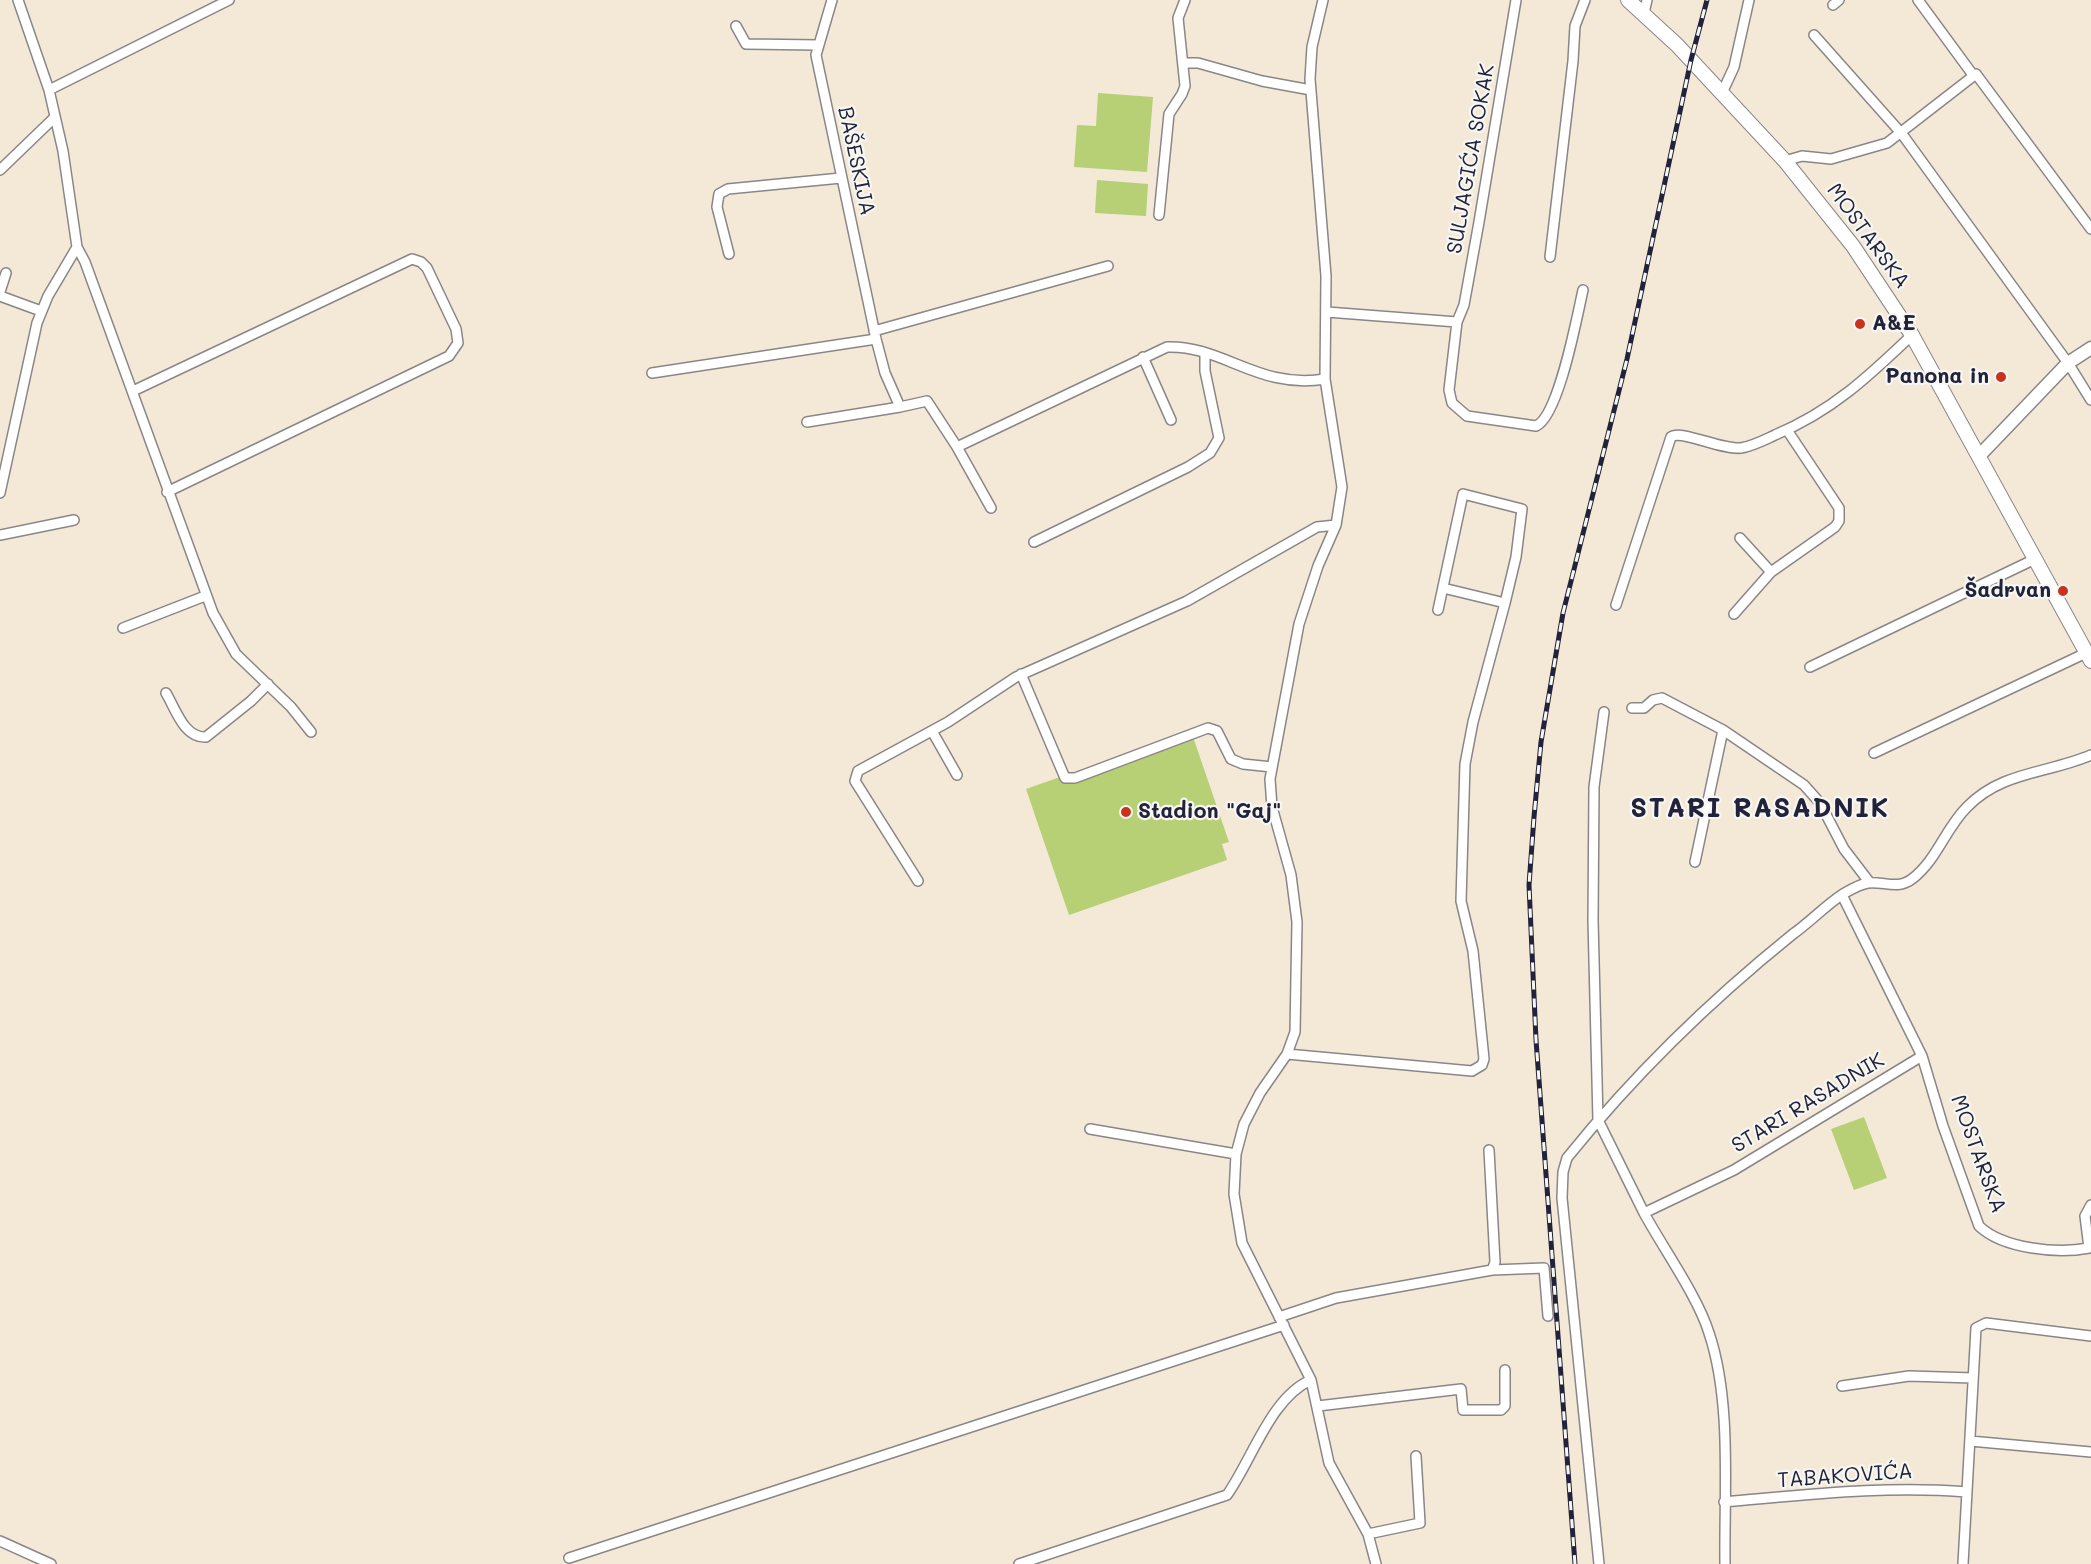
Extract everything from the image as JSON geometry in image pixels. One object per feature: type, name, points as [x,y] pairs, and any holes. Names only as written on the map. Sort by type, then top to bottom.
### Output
[{"type":"main road","name":"MOSTARSKA","points":[[1628,0],[1645,6],[1785,161],[1853,246],[1912,335],[2088,657]]},
{"type":"street","points":[[18,0],[50,90],[63,151],[77,247],[85,262],[133,391],[205,596],[236,654],[268,684],[311,732]]},
{"type":"street","points":[[50,90],[229,0]]},
{"type":"street","name":"BAŠESKIJA","points":[[832,0],[816,55],[875,335],[885,373],[900,407]]},
{"type":"street","points":[[1159,215],[1168,114],[1182,94],[1184,63],[1178,18],[1185,0]]},
{"type":"street","points":[[1323,0],[1312,46],[1311,90],[1327,312],[1325,379],[1342,487],[1336,525],[1318,566],[1299,624],[1272,767],[1272,807],[1291,875],[1297,922],[1295,1032],[1287,1054],[1248,1116],[1236,1154],[1234,1194],[1242,1243],[1311,1380],[1329,1463],[1368,1534],[1376,1564]]},
{"type":"street","name":"SULJAGIĆA SOKAK","points":[[1516,0],[1464,305],[1457,322],[1449,378],[1452,403],[1467,416],[1536,426],[1547,417],[1560,386],[1583,290]]},
{"type":"street","points":[[1550,257],[1574,61],[1575,26],[1585,0]]},
{"type":"street","points":[[1722,93],[1734,67],[1749,0]]},
{"type":"street","points":[[1918,0],[1973,75],[1976,74],[1983,81],[2091,230]]},
{"type":"street","points":[[736,26],[746,44],[818,45]]},
{"type":"street","points":[[1814,34],[1902,134],[2068,363],[2091,400]]},
{"type":"street","points":[[1184,63],[1198,63],[1262,81],[1311,90]]},
{"type":"street","points":[[1785,161],[1802,156],[1831,159],[1887,143],[1902,134],[1973,75]]},
{"type":"street","points":[[0,170],[55,117]]},
{"type":"street","points":[[729,254],[717,207],[719,194],[728,189],[841,177]]},
{"type":"street","points":[[0,493],[41,312],[77,247]]},
{"type":"street","points":[[133,391],[412,259],[421,262],[427,268],[456,329],[458,342],[449,357],[167,492]]},
{"type":"street","points":[[652,373],[875,335],[1108,266]]},
{"type":"street","points":[[6,273],[0,294],[41,312]]},
{"type":"street","points":[[1327,312],[1429,318],[1457,322]]},
{"type":"street","points":[[1617,605],[1671,437],[1676,433],[1682,433],[1717,447],[1741,448],[1787,430],[1831,407],[1912,335]]},
{"type":"street","points":[[957,447],[1167,347],[1205,353],[1278,379],[1308,382],[1325,379]]},
{"type":"street","points":[[1979,456],[2068,363],[2091,348]]},
{"type":"street","points":[[1034,542],[1200,461],[1210,453],[1219,438],[1205,370],[1205,353]]},
{"type":"street","points":[[1143,357],[1171,420]]},
{"type":"street","points":[[807,422],[927,401],[957,447],[991,508]]},
{"type":"street","points":[[1734,614],[1771,572],[1835,527],[1840,515],[1836,503],[1787,430]]},
{"type":"street","points":[[1287,1054],[1472,1071],[1482,1065],[1484,1059],[1473,951],[1461,902],[1465,764],[1473,722],[1516,557],[1522,509],[1463,494],[1438,610]]},
{"type":"street","points":[[0,535],[74,520]]},
{"type":"street","points":[[918,881],[855,781],[858,771],[932,731],[1021,675],[1187,601],[1317,527],[1336,525]]},
{"type":"street","points":[[1740,538],[1771,572]]},
{"type":"street","points":[[1810,667],[2035,559]]},
{"type":"street","points":[[1443,588],[1505,603]]},
{"type":"street","points":[[123,628],[205,596]]},
{"type":"street","points":[[1874,753],[2088,657]]},
{"type":"street","points":[[1021,675],[1065,777],[1075,778],[1208,728],[1217,731],[1231,759],[1237,763],[1272,767]]},
{"type":"street","points":[[166,693],[187,729],[197,737],[206,737],[251,701],[268,684]]},
{"type":"street","points":[[1632,708],[1644,708],[1653,700],[1662,699],[1723,730],[1804,785],[1820,803],[1844,849],[1870,882]]},
{"type":"street","points":[[1604,712],[1594,798],[1594,965],[1598,1120],[1644,1213],[1704,1320],[1718,1361],[1722,1399],[1725,1564]]},
{"type":"street","points":[[1695,862],[1723,730]]},
{"type":"street","points":[[932,731],[957,775]]},
{"type":"street","points":[[1599,1564],[1562,1198],[1563,1172],[1567,1158],[1629,1085],[1738,980],[1842,895],[1870,882],[1896,885],[1911,880],[1925,867],[1968,806],[2002,781],[2016,775],[2055,768],[2091,756]]},
{"type":"street","points":[[1842,895],[1922,1056]]},
{"type":"street","name":"STARI RASADNIK","points":[[1644,1213],[1734,1170],[1922,1056]]},
{"type":"street","name":"MOSTARSKA","points":[[1922,1056],[1943,1126],[1979,1226],[2000,1240],[2057,1251],[2090,1248],[2085,1216],[2091,1205]]},
{"type":"street","points":[[1090,1129],[1236,1154]]},
{"type":"street","points":[[1489,1150],[1495,1262],[1492,1270]]},
{"type":"street","points":[[569,1558],[1281,1321],[1336,1298],[1492,1270],[1544,1268],[1548,1316]]},
{"type":"street","points":[[1963,1564],[1975,1332],[1982,1324],[2091,1336]]},
{"type":"street","points":[[1318,1406],[1461,1389],[1462,1410],[1502,1410],[1505,1406],[1505,1370]]},
{"type":"street","points":[[1842,1386],[1909,1376],[1973,1378]]},
{"type":"street","points":[[1019,1564],[1227,1495],[1284,1399],[1297,1386],[1311,1380]]},
{"type":"street","points":[[1970,1441],[2091,1452]]},
{"type":"street","points":[[1368,1534],[1420,1523],[1416,1456]]},
{"type":"street","name":"TABAKOVIĆA","points":[[1724,1502],[1877,1489],[1920,1488],[1967,1492]]},
{"type":"street","points":[[0,1541],[34,1561],[51,1564]]},
{"type":"green space","points":[[1098,93],[1153,97],[1147,172],[1074,167],[1077,125],[1096,126]]},
{"type":"green space","points":[[1097,180],[1148,184],[1146,216],[1095,213]]},
{"type":"green space","name":"Stadion \"Gaj\"","points":[[1191,731],[1229,842],[1222,844],[1227,860],[1069,915],[1026,789]]},
{"type":"green space","points":[[1864,1117],[1887,1178],[1854,1190],[1831,1129]]},
{"type":"railway","points":[[1575,1564],[1536,1040],[1529,885],[1534,817],[1541,742],[1563,613],[1627,359],[1691,60],[1707,0]]},
{"type":"place","name":"A&E","points":[[1860,324]]},
{"type":"place","name":"Panona in","points":[[2001,377]]},
{"type":"place","name":"Šadrvan","points":[[2063,591]]},
{"type":"place","name":"Stadion \"Gaj\"","points":[[1126,812]]},
{"type":"district","name":"STARI RASADNIK","points":[[1760,809]]}]
